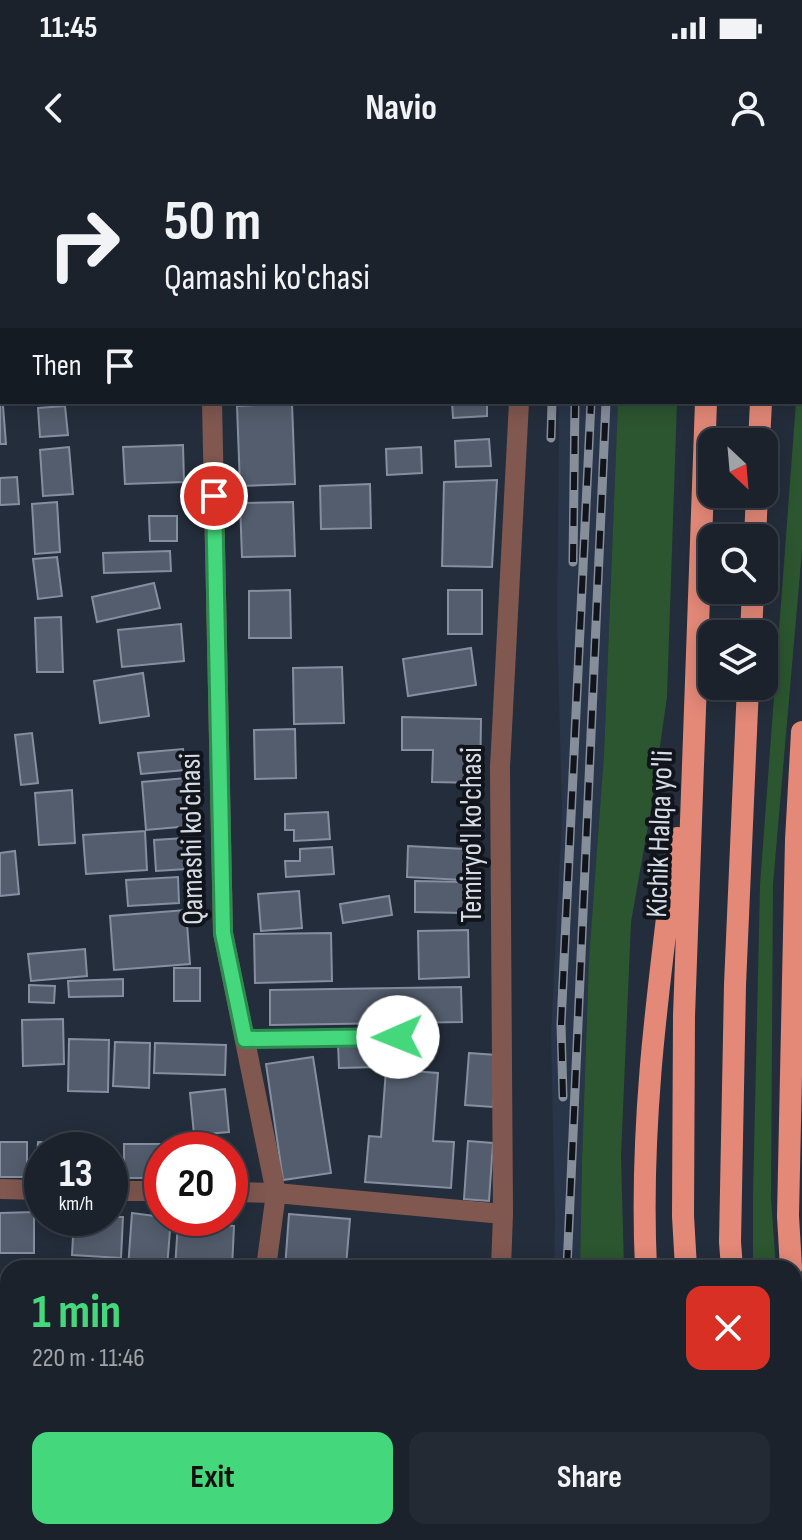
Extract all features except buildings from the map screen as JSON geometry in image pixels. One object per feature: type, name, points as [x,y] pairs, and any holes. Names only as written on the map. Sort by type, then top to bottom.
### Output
[{"type":"highway","name":"Kichik Halqa yo'li","points":[[686,1260],[684,1016],[706,404]]},
{"type":"highway","points":[[760,428],[761,404]]},
{"type":"highway","points":[[731,1260],[735,985],[747,700]]},
{"type":"highway","points":[[646,1260],[644,1157],[652,1041],[694,702]]},
{"type":"highway","points":[[791,1260],[788,1216],[796,840],[802,732]]},
{"type":"street","name":"Qamashi ko'chasi","points":[[212,404],[223,933],[276,1193],[267,1260]]},
{"type":"street","name":"Temiryo'l ko'chasi","points":[[501,1260],[500,767],[519,404]]},
{"type":"street","points":[[0,1189],[24,1190]]},
{"type":"street","points":[[248,1192],[503,1214]]},
{"type":"lane","points":[[245,1039],[398,1037]]},
{"type":"shaded area","points":[[558,404],[618,404],[604,754],[589,959],[580,1260],[554,1260],[551,1035],[562,814],[557,620]]},
{"type":"green space","points":[[618,404],[677,404],[667,697],[631,922],[621,1156],[624,1260],[580,1260],[589,959],[604,754]]},
{"type":"green space","points":[[796,404],[802,404],[802,550],[773,884],[771,1199],[775,1260],[753,1260],[760,885],[774,700],[778,700],[778,643]]},
{"type":"railway","points":[[551,438],[552,404]]},
{"type":"railway","points":[[573,562],[575,404]]},
{"type":"railway","points":[[563,1097],[561,1024],[591,404]]},
{"type":"railway","points":[[567,1260],[606,404]]},
{"type":"route","points":[[214,496],[223,933],[245,1039],[398,1037]]}]
